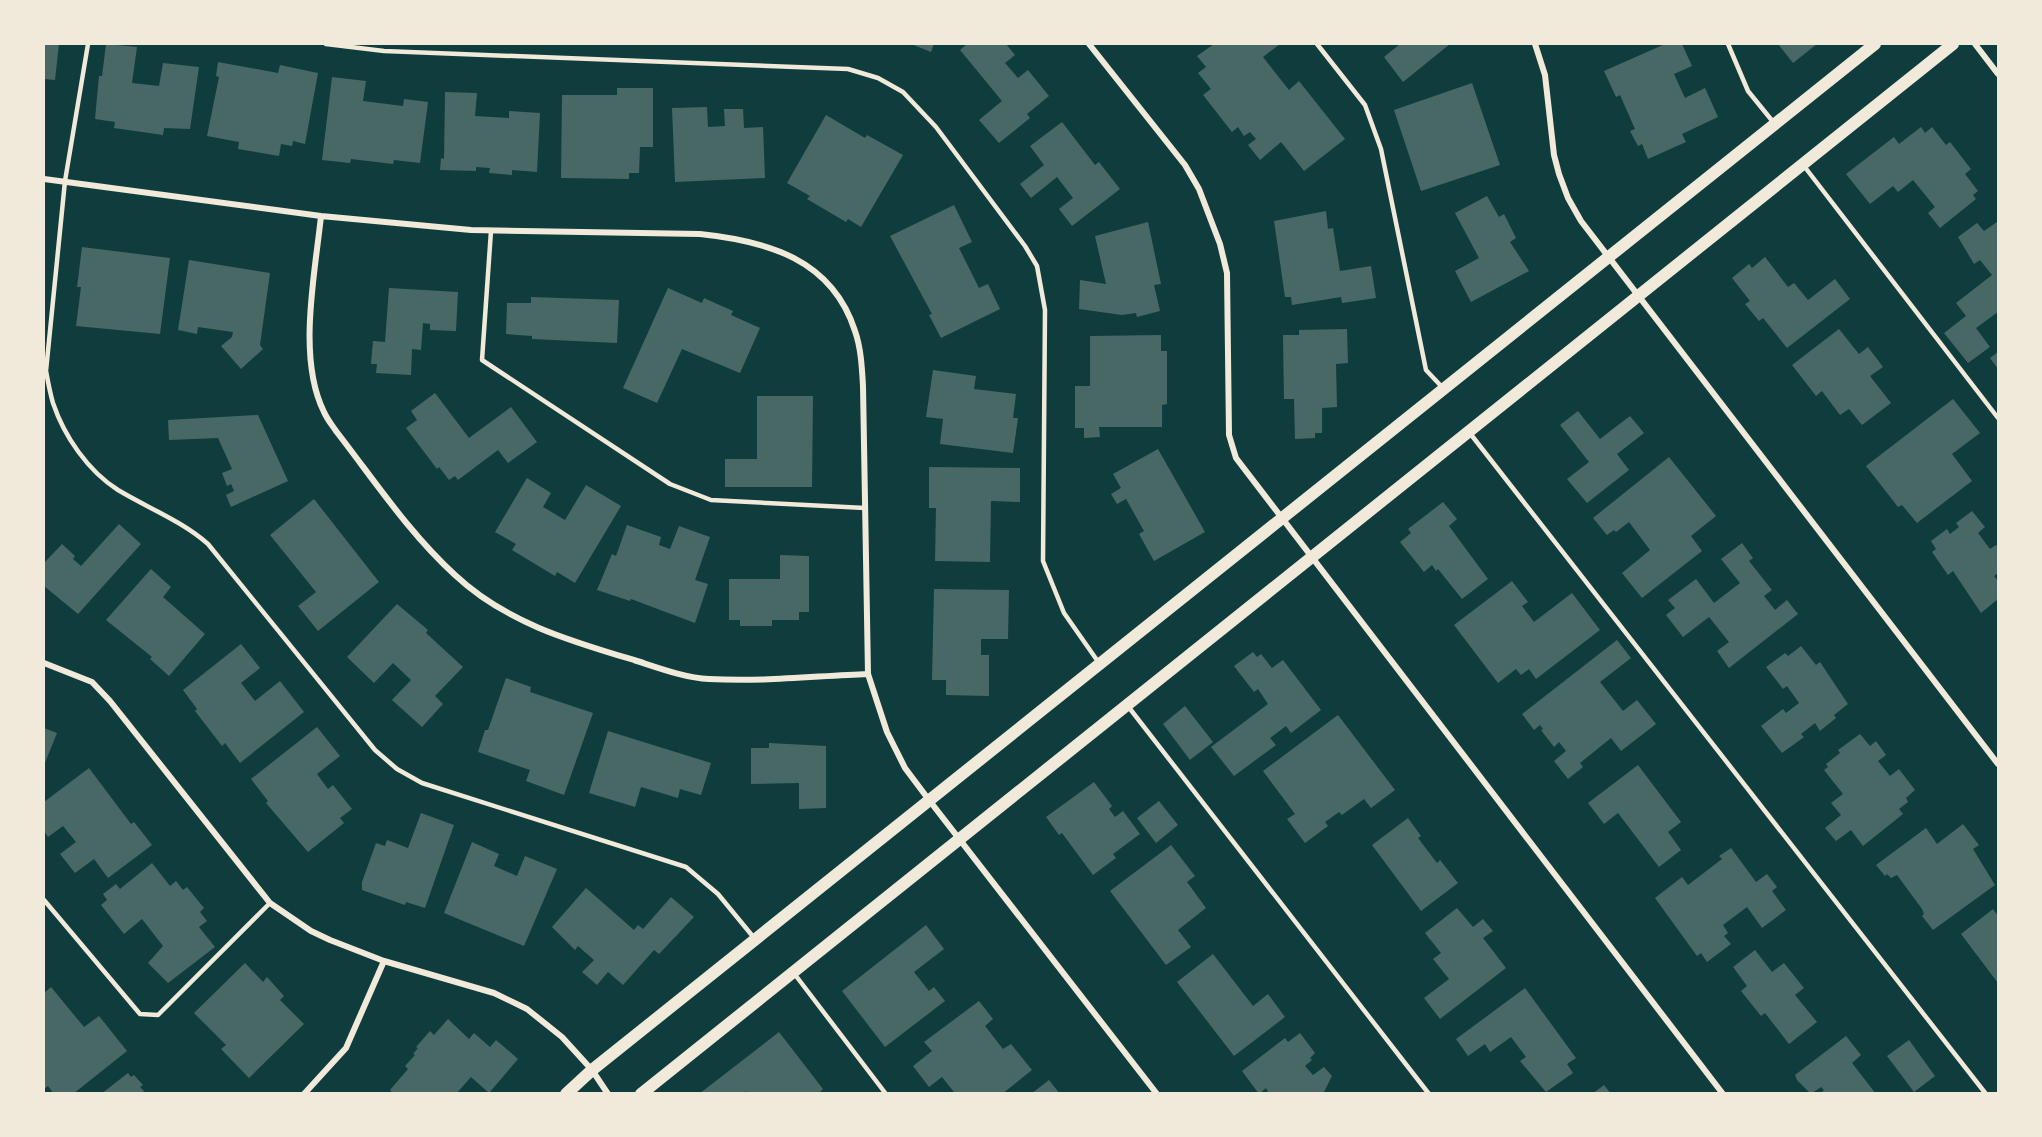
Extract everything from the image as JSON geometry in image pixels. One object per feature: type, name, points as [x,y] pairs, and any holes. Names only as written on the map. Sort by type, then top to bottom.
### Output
[{"type":"main road","points":[[566,1094],[592,1070],[928,800],[1875,44]]},
{"type":"main road","points":[[640,1094],[1953,44]]},
{"type":"street","points":[[1089,44],[1185,165],[1199,189],[1220,244],[1227,273],[1229,435],[1241,465],[1723,1094]]},
{"type":"street","points":[[1534,44],[1545,75],[1554,155],[1559,174],[1568,198],[1581,221],[1998,764]]},
{"type":"street","points":[[1975,44],[1998,74]]},
{"type":"street","points":[[44,178],[321,216],[491,231],[700,234],[728,237],[788,253],[807,265],[839,298],[849,314],[856,333],[863,386],[868,674],[887,732],[905,768],[928,800],[1157,1094]]},
{"type":"street","points":[[321,216],[309,334],[310,361],[323,412],[427,548],[456,576],[496,607],[534,627],[658,668],[706,679],[868,674]]},
{"type":"street","points":[[44,663],[92,682],[110,701],[270,903],[311,931],[384,961],[494,993],[527,1009],[562,1037],[592,1070],[608,1094]]},
{"type":"street","points":[[304,1094],[346,1048],[384,961]]},
{"type":"lane","points":[[88,44],[66,181],[46,371],[53,402],[62,425],[76,449],[93,469],[116,488],[195,532],[208,544],[375,750],[397,769],[422,783],[686,867],[718,894],[755,939]]},
{"type":"lane","points":[[326,44],[384,51],[848,69],[878,78],[903,92],[936,127],[1025,246],[1037,266],[1045,310],[1043,561],[1064,613],[1099,664]]},
{"type":"lane","points":[[1317,44],[1365,105],[1375,126],[1426,370],[1444,389]]},
{"type":"lane","points":[[1728,44],[1748,91],[1774,123]]},
{"type":"lane","points":[[1803,164],[1998,418]]},
{"type":"lane","points":[[491,231],[482,360],[670,484],[711,500],[865,508]]},
{"type":"lane","points":[[1469,432],[1986,1094]]},
{"type":"lane","points":[[1127,705],[1429,1094]]},
{"type":"lane","points":[[44,900],[140,1014],[158,1015],[270,903]]},
{"type":"lane","points":[[792,971],[886,1094]]},
{"type":"building","points":[[44,44],[59,44],[55,80],[44,79]]},
{"type":"building","points":[[106,44],[137,47],[132,83],[159,86],[163,63],[199,67],[190,129],[164,128],[163,135],[114,128],[115,122],[95,119],[99,76],[102,76]]},
{"type":"building","points":[[911,44],[934,44],[931,52]]},
{"type":"building","points":[[967,44],[1006,44],[1015,55],[1005,63],[1018,78],[1028,70],[1049,96],[1027,114],[1030,118],[999,143],[979,120],[1002,101],[960,50]]},
{"type":"building","points":[[1214,44],[1280,44],[1263,57],[1289,90],[1299,81],[1345,139],[1304,171],[1281,142],[1260,160],[1248,145],[1256,139],[1250,132],[1244,136],[1238,127],[1232,132],[1203,95],[1211,89],[1198,73],[1206,67],[1197,56]]},
{"type":"building","points":[[1400,44],[1450,44],[1403,82],[1384,57]]},
{"type":"building","points":[[1665,44],[1682,44],[1692,66],[1674,74],[1685,98],[1705,88],[1718,117],[1682,134],[1686,142],[1648,159],[1642,144],[1638,146],[1630,131],[1635,129],[1620,95],[1616,97],[1604,71]]},
{"type":"building","points":[[1778,44],[1817,44],[1793,63]]},
{"type":"building","points":[[218,62],[278,73],[280,65],[318,73],[305,144],[293,141],[292,146],[281,144],[279,156],[238,149],[239,142],[207,136],[219,77],[216,76]]},
{"type":"building","points":[[332,77],[366,81],[363,101],[403,106],[404,99],[428,102],[420,163],[394,160],[393,164],[351,159],[350,163],[322,160]]},
{"type":"building","points":[[1472,83],[1500,165],[1421,191],[1394,110]]},
{"type":"building","points":[[617,88],[653,88],[653,147],[640,147],[639,173],[629,173],[629,179],[561,178],[562,95],[617,95]]},
{"type":"building","points":[[445,92],[477,93],[475,116],[509,118],[509,111],[540,113],[537,172],[512,170],[512,175],[489,173],[490,168],[476,167],[476,171],[440,170],[441,158],[444,159]]},
{"type":"building","points":[[707,107],[708,127],[725,126],[724,109],[743,109],[744,128],[763,127],[765,178],[675,182],[672,108]]},
{"type":"building","points":[[826,115],[865,138],[867,135],[903,155],[861,227],[848,219],[846,222],[807,199],[810,196],[787,183]]},
{"type":"building","points":[[1062,122],[1095,165],[1099,162],[1120,189],[1072,226],[1059,209],[1073,198],[1057,177],[1031,198],[1020,184],[1044,165],[1030,146]]},
{"type":"building","points":[[1921,127],[1925,133],[1932,127],[1946,145],[1950,142],[1971,169],[1965,174],[1978,191],[1973,195],[1976,199],[1940,228],[1928,213],[1935,207],[1913,180],[1898,192],[1893,186],[1870,204],[1846,174],[1894,137],[1899,144]]},
{"type":"building","points":[[1487,196],[1499,217],[1504,214],[1516,238],[1510,242],[1529,271],[1471,302],[1455,271],[1479,258],[1455,213]]},
{"type":"building","points":[[954,205],[972,242],[959,248],[979,288],[988,284],[1000,309],[941,338],[929,315],[932,314],[890,236]]},
{"type":"building","points":[[1326,211],[1328,229],[1333,228],[1340,271],[1371,266],[1376,298],[1342,303],[1341,297],[1292,305],[1291,297],[1285,297],[1274,221]]},
{"type":"building","points":[[1148,222],[1161,284],[1154,285],[1160,311],[1137,317],[1136,313],[1122,315],[1079,309],[1080,280],[1106,284],[1095,236]]},
{"type":"building","points":[[1997,222],[1998,312],[1976,328],[1990,347],[1968,363],[1944,333],[1966,316],[1956,303],[1992,275],[1980,260],[1974,264],[1958,237],[1977,223],[1984,231]]},
{"type":"building","points":[[82,247],[170,258],[160,334],[76,326],[81,287],[77,287]]},
{"type":"building","points":[[1765,257],[1788,287],[1794,283],[1808,300],[1835,279],[1850,299],[1787,348],[1763,318],[1759,321],[1745,304],[1750,301],[1732,278],[1749,264],[1752,268]]},
{"type":"building","points":[[189,260],[270,273],[260,345],[263,349],[241,369],[221,346],[232,337],[233,332],[198,327],[197,334],[178,330]]},
{"type":"building","points":[[389,288],[458,292],[456,331],[430,330],[430,324],[423,323],[421,350],[412,349],[411,375],[376,373],[377,364],[371,364],[373,341],[385,342]]},
{"type":"building","points":[[668,288],[702,303],[704,298],[733,311],[731,315],[760,328],[740,373],[682,349],[657,403],[623,388]]},
{"type":"building","points":[[531,297],[619,300],[617,343],[532,339],[532,336],[506,334],[507,303],[531,303]]},
{"type":"building","points":[[1347,329],[1348,363],[1336,364],[1337,407],[1322,408],[1322,433],[1315,433],[1315,438],[1295,439],[1294,399],[1284,399],[1283,335],[1299,335],[1299,330]]},
{"type":"building","points":[[1839,329],[1859,354],[1868,347],[1883,367],[1870,376],[1891,403],[1862,425],[1849,409],[1840,415],[1822,391],[1816,396],[1792,365]]},
{"type":"building","points":[[1161,335],[1161,351],[1167,351],[1167,404],[1162,405],[1162,427],[1099,427],[1100,437],[1084,438],[1084,428],[1075,428],[1075,386],[1090,386],[1090,336]]},
{"type":"building","points":[[1998,352],[1998,369],[1990,358]]},
{"type":"building","points":[[933,370],[976,376],[974,389],[1016,394],[1013,418],[1018,418],[1013,453],[940,444],[943,419],[926,417]]},
{"type":"building","points":[[435,393],[469,438],[511,407],[537,442],[508,463],[498,450],[458,480],[455,476],[449,480],[439,467],[437,469],[406,428],[417,420],[411,411]]},
{"type":"building","points":[[757,396],[813,396],[812,487],[725,487],[725,459],[757,459]]},
{"type":"building","points":[[1953,399],[1980,433],[1952,454],[1972,481],[1917,523],[1902,505],[1898,507],[1866,466]]},
{"type":"building","points":[[1578,411],[1600,439],[1630,416],[1644,433],[1617,454],[1629,470],[1587,503],[1567,479],[1589,462],[1560,425]]},
{"type":"building","points":[[258,415],[288,481],[231,507],[226,495],[234,491],[231,484],[227,486],[222,473],[232,469],[218,438],[169,440],[168,420]]},
{"type":"building","points":[[1158,449],[1205,532],[1154,561],[1139,534],[1144,531],[1126,499],[1117,504],[1111,494],[1121,488],[1113,474]]},
{"type":"building","points":[[1669,457],[1716,516],[1691,536],[1702,551],[1642,598],[1622,573],[1650,550],[1629,522],[1616,532],[1614,530],[1607,535],[1593,518]]},
{"type":"building","points":[[929,467],[1020,468],[1020,502],[991,501],[990,562],[935,561],[936,508],[929,508]]},
{"type":"building","points":[[527,478],[551,493],[543,507],[565,520],[586,485],[621,506],[575,583],[557,572],[555,576],[512,550],[516,544],[495,532]]},
{"type":"building","points":[[314,499],[379,582],[318,631],[298,606],[316,592],[270,535]]},
{"type":"building","points":[[1443,502],[1457,519],[1449,526],[1488,579],[1462,599],[1438,569],[1436,571],[1432,565],[1424,572],[1400,542],[1411,533],[1408,529]]},
{"type":"building","points":[[1972,511],[1985,527],[1978,533],[1990,549],[1996,545],[1998,548],[1998,573],[1994,576],[1998,581],[1998,599],[1981,613],[1953,571],[1948,575],[1932,552],[1936,549],[1931,541],[1947,529],[1950,534],[1959,527],[1956,523]]},
{"type":"building","points":[[119,524],[141,544],[78,614],[44,586],[44,563],[62,544],[75,556],[73,559],[81,566]]},
{"type":"building","points":[[627,525],[661,537],[659,545],[670,549],[679,526],[710,537],[695,580],[708,584],[695,623],[631,599],[630,601],[597,590],[612,554],[616,556]]},
{"type":"building","points":[[1742,543],[1753,558],[1749,561],[1772,590],[1764,596],[1775,610],[1787,600],[1798,614],[1729,668],[1717,651],[1729,642],[1709,617],[1683,637],[1666,615],[1675,608],[1668,600],[1696,579],[1714,603],[1740,583],[1721,559]]},
{"type":"building","points":[[780,555],[809,556],[809,612],[799,612],[799,620],[772,620],[772,626],[740,626],[740,620],[729,620],[729,579],[780,579]]},
{"type":"building","points":[[151,569],[171,587],[163,597],[205,634],[169,676],[150,659],[152,657],[106,620]]},
{"type":"building","points":[[1512,581],[1528,602],[1522,606],[1534,622],[1572,593],[1600,630],[1536,679],[1529,669],[1521,675],[1516,669],[1498,683],[1454,625]]},
{"type":"building","points":[[934,589],[1009,590],[1008,639],[981,639],[981,655],[989,655],[989,696],[946,695],[946,680],[932,680]]},
{"type":"building","points":[[397,604],[428,630],[426,633],[463,667],[435,696],[443,704],[422,727],[392,700],[411,680],[393,663],[374,683],[347,657]]},
{"type":"building","points":[[1617,640],[1631,658],[1600,682],[1623,711],[1637,700],[1656,724],[1621,751],[1611,738],[1580,763],[1583,767],[1568,779],[1554,761],[1566,751],[1559,742],[1554,747],[1541,730],[1543,729],[1540,725],[1534,730],[1522,714]]},
{"type":"building","points":[[241,644],[260,668],[241,683],[255,701],[280,681],[304,712],[240,763],[225,743],[222,746],[195,711],[197,709],[183,690]]},
{"type":"building","points":[[1801,646],[1816,665],[1820,662],[1848,704],[1820,731],[1815,723],[1801,734],[1804,737],[1782,753],[1761,726],[1783,709],[1786,713],[1799,703],[1787,686],[1783,689],[1766,667],[1785,653],[1788,656]]},
{"type":"building","points":[[1253,652],[1257,657],[1261,654],[1272,668],[1283,660],[1321,710],[1291,733],[1286,726],[1270,738],[1276,745],[1234,776],[1211,747],[1268,704],[1258,689],[1254,692],[1234,666]]},
{"type":"building","points":[[506,678],[531,687],[530,692],[593,713],[564,795],[526,781],[530,770],[478,752]]},
{"type":"building","points":[[1185,706],[1213,742],[1190,760],[1163,724]]},
{"type":"building","points":[[1338,715],[1395,790],[1371,808],[1364,799],[1342,815],[1339,812],[1325,822],[1328,826],[1305,843],[1287,819],[1295,814],[1263,771]]},
{"type":"building","points":[[317,727],[340,756],[317,774],[328,789],[333,785],[352,809],[340,818],[344,823],[308,852],[266,803],[268,801],[251,779]]},
{"type":"building","points":[[44,728],[57,733],[44,765]]},
{"type":"building","points":[[608,731],[711,763],[701,795],[680,789],[678,798],[641,787],[635,807],[589,793]]},
{"type":"building","points":[[1860,734],[1870,746],[1876,741],[1886,755],[1878,761],[1890,776],[1899,769],[1915,790],[1906,798],[1908,802],[1899,809],[1903,814],[1863,846],[1851,830],[1836,841],[1825,828],[1841,815],[1831,803],[1843,794],[1824,770],[1828,767],[1826,764],[1840,753],[1838,750]]},
{"type":"building","points":[[769,743],[826,746],[826,808],[799,809],[799,783],[751,784],[751,748],[769,748]]},
{"type":"building","points":[[1638,765],[1681,822],[1668,832],[1681,850],[1659,867],[1618,813],[1604,824],[1588,803]]},
{"type":"building","points":[[89,768],[131,824],[134,822],[152,845],[108,878],[94,859],[75,873],[60,854],[76,842],[63,826],[48,837],[44,831],[44,802]]},
{"type":"building","points":[[1094,782],[1112,806],[1109,809],[1115,817],[1123,811],[1140,834],[1113,854],[1116,858],[1093,875],[1062,833],[1059,835],[1046,817]]},
{"type":"building","points":[[1159,801],[1178,825],[1156,843],[1137,818]]},
{"type":"building","points":[[421,813],[454,825],[425,908],[406,902],[405,905],[362,890],[362,882],[376,843],[385,846],[387,840],[408,848]]},
{"type":"building","points":[[1408,818],[1421,836],[1418,838],[1437,863],[1440,860],[1458,883],[1421,911],[1372,845]]},
{"type":"building","points":[[1963,824],[1979,845],[1973,849],[1995,885],[1933,930],[1922,916],[1924,914],[1922,909],[1897,875],[1891,878],[1887,874],[1885,876],[1876,865],[1926,828],[1937,844]]},
{"type":"building","points":[[472,842],[499,854],[494,866],[517,876],[525,856],[557,869],[524,946],[444,913]]},
{"type":"building","points":[[1171,845],[1195,876],[1187,882],[1206,908],[1178,930],[1191,947],[1166,965],[1110,891]]},
{"type":"building","points":[[1731,848],[1756,882],[1767,874],[1777,887],[1772,891],[1786,910],[1762,928],[1747,907],[1723,925],[1728,933],[1724,936],[1731,944],[1707,962],[1701,953],[1697,956],[1655,898],[1682,877],[1688,885],[1722,859],[1719,856]]},
{"type":"building","points":[[152,863],[170,886],[176,881],[183,890],[187,887],[204,908],[200,912],[207,921],[199,927],[215,947],[168,983],[148,963],[163,946],[142,919],[124,934],[101,905],[107,900],[103,894],[116,884],[120,889]]},
{"type":"building","points":[[586,888],[634,930],[638,925],[643,929],[671,897],[694,917],[659,954],[654,950],[623,985],[608,972],[597,985],[582,972],[594,960],[578,946],[575,950],[552,927]]},
{"type":"building","points":[[1457,908],[1473,927],[1483,919],[1493,931],[1483,938],[1506,968],[1440,1019],[1424,998],[1449,979],[1433,959],[1441,953],[1425,933]]},
{"type":"building","points":[[1993,909],[1998,916],[1998,983],[1961,934]]},
{"type":"building","points":[[926,925],[944,949],[914,972],[929,991],[934,987],[945,1001],[885,1047],[842,991]]},
{"type":"building","points":[[1755,950],[1772,972],[1784,963],[1804,988],[1795,995],[1817,1022],[1789,1044],[1765,1013],[1761,1016],[1741,991],[1747,986],[1733,967]]},
{"type":"building","points":[[1213,954],[1253,1006],[1268,994],[1285,1017],[1234,1056],[1177,982]]},
{"type":"building","points":[[245,963],[263,982],[267,977],[284,996],[280,1000],[304,1024],[249,1078],[221,1049],[226,1045],[194,1013]]},
{"type":"building","points":[[51,987],[84,1027],[99,1016],[127,1051],[73,1094],[54,1094],[48,1086],[44,1089],[44,993]]},
{"type":"building","points":[[1525,988],[1576,1058],[1567,1064],[1573,1073],[1546,1092],[1520,1061],[1526,1057],[1511,1037],[1490,1052],[1485,1044],[1468,1056],[1456,1039]]},
{"type":"building","points":[[979,1001],[993,1019],[985,1026],[1003,1049],[1011,1044],[1032,1070],[1002,1094],[952,1094],[954,1092],[942,1077],[929,1087],[913,1066],[932,1051],[924,1042]]},
{"type":"building","points":[[448,1019],[469,1039],[474,1033],[490,1047],[496,1040],[518,1059],[489,1093],[471,1077],[456,1094],[393,1094],[390,1090],[408,1069],[405,1066],[415,1055],[413,1054],[418,1048],[416,1047],[430,1031],[434,1035]]},
{"type":"building","points":[[779,1032],[823,1089],[818,1094],[748,1094],[746,1091],[743,1094],[699,1094]]},
{"type":"building","points":[[1300,1033],[1315,1053],[1310,1058],[1312,1060],[1305,1066],[1313,1075],[1324,1067],[1332,1076],[1324,1092],[1269,1094],[1266,1088],[1259,1094],[1242,1071],[1285,1038],[1288,1042]]},
{"type":"building","points":[[1846,1036],[1861,1055],[1852,1063],[1876,1094],[1820,1094],[1824,1090],[1821,1087],[1811,1094],[1795,1075]]},
{"type":"building","points":[[1909,1040],[1935,1076],[1914,1092],[1887,1056]]},
{"type":"building","points":[[128,1073],[131,1077],[134,1075],[143,1085],[140,1087],[144,1091],[141,1094],[101,1094]]},
{"type":"building","points":[[1049,1080],[1060,1094],[1031,1094]]},
{"type":"building","points":[[1604,1085],[1611,1094],[1592,1094]]}]
